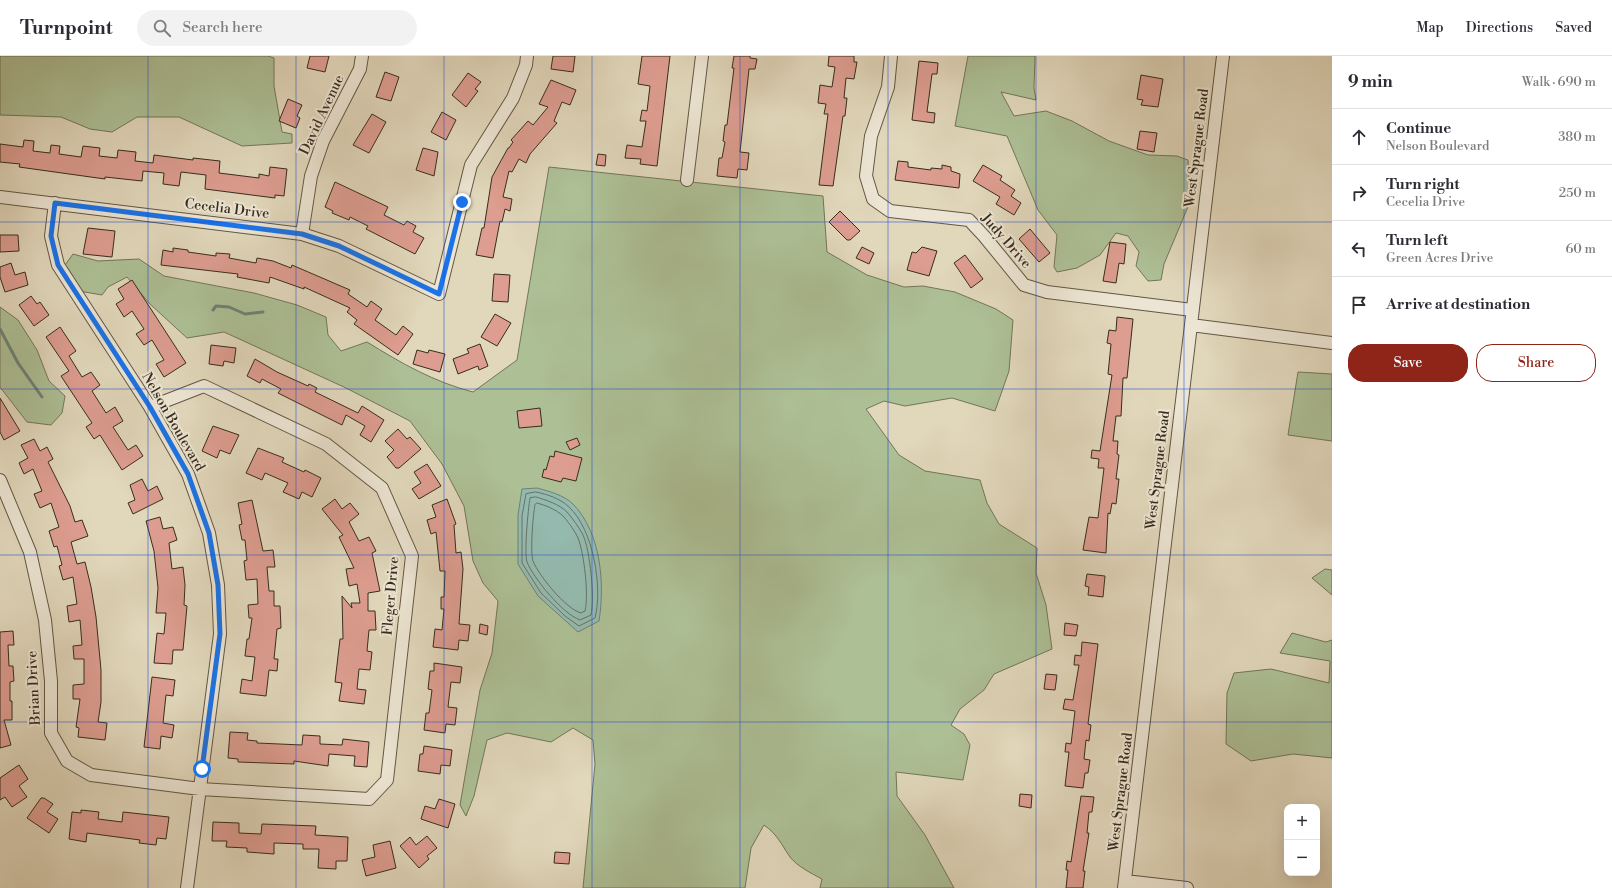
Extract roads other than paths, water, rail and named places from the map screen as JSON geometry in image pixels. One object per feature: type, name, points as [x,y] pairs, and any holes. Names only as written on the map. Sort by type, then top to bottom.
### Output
[{"type":"street","name":"David Avenue","points":[[302,234],[311,176],[323,141],[360,69],[362,56]]},
{"type":"street","name":"Cecelia Drive","points":[[0,197],[302,234],[339,246],[439,294],[471,165],[513,98],[526,65],[527,56]]},
{"type":"street","points":[[687,180],[702,56]]},
{"type":"street","name":"Judy Drive","points":[[891,56],[888,87],[871,136],[866,176],[872,199],[890,211],[969,220],[1024,285],[1047,292],[1192,310]]},
{"type":"street","name":"West Sprague Road","points":[[1125,885],[1192,310],[1224,56]]},
{"type":"street","name":"Nelson Boulevard","points":[[55,203],[51,236],[58,265],[150,407],[188,474],[209,533],[218,585],[220,634],[187,888]]},
{"type":"street","points":[[1191,325],[1332,343]]},
{"type":"street","name":"Fleger Drive","points":[[150,407],[204,386],[326,444],[382,488],[412,556],[387,780],[369,799],[200,788]]},
{"type":"street","name":"Brian Drive","points":[[0,480],[30,552],[45,620],[50,681],[52,733],[66,761],[91,775],[200,788]]},
{"type":"street","points":[[1125,885],[1187,888]]},
{"type":"water","points":[[537,488],[561,496],[573,504],[590,529],[595,544],[601,575],[601,606],[599,621],[578,632],[538,596],[518,564],[518,515],[522,489]]},
{"type":"waterway","points":[[213,310],[216,306],[229,307],[245,314],[263,312]]},
{"type":"waterway","points":[[0,329],[18,363],[42,397]]}]
